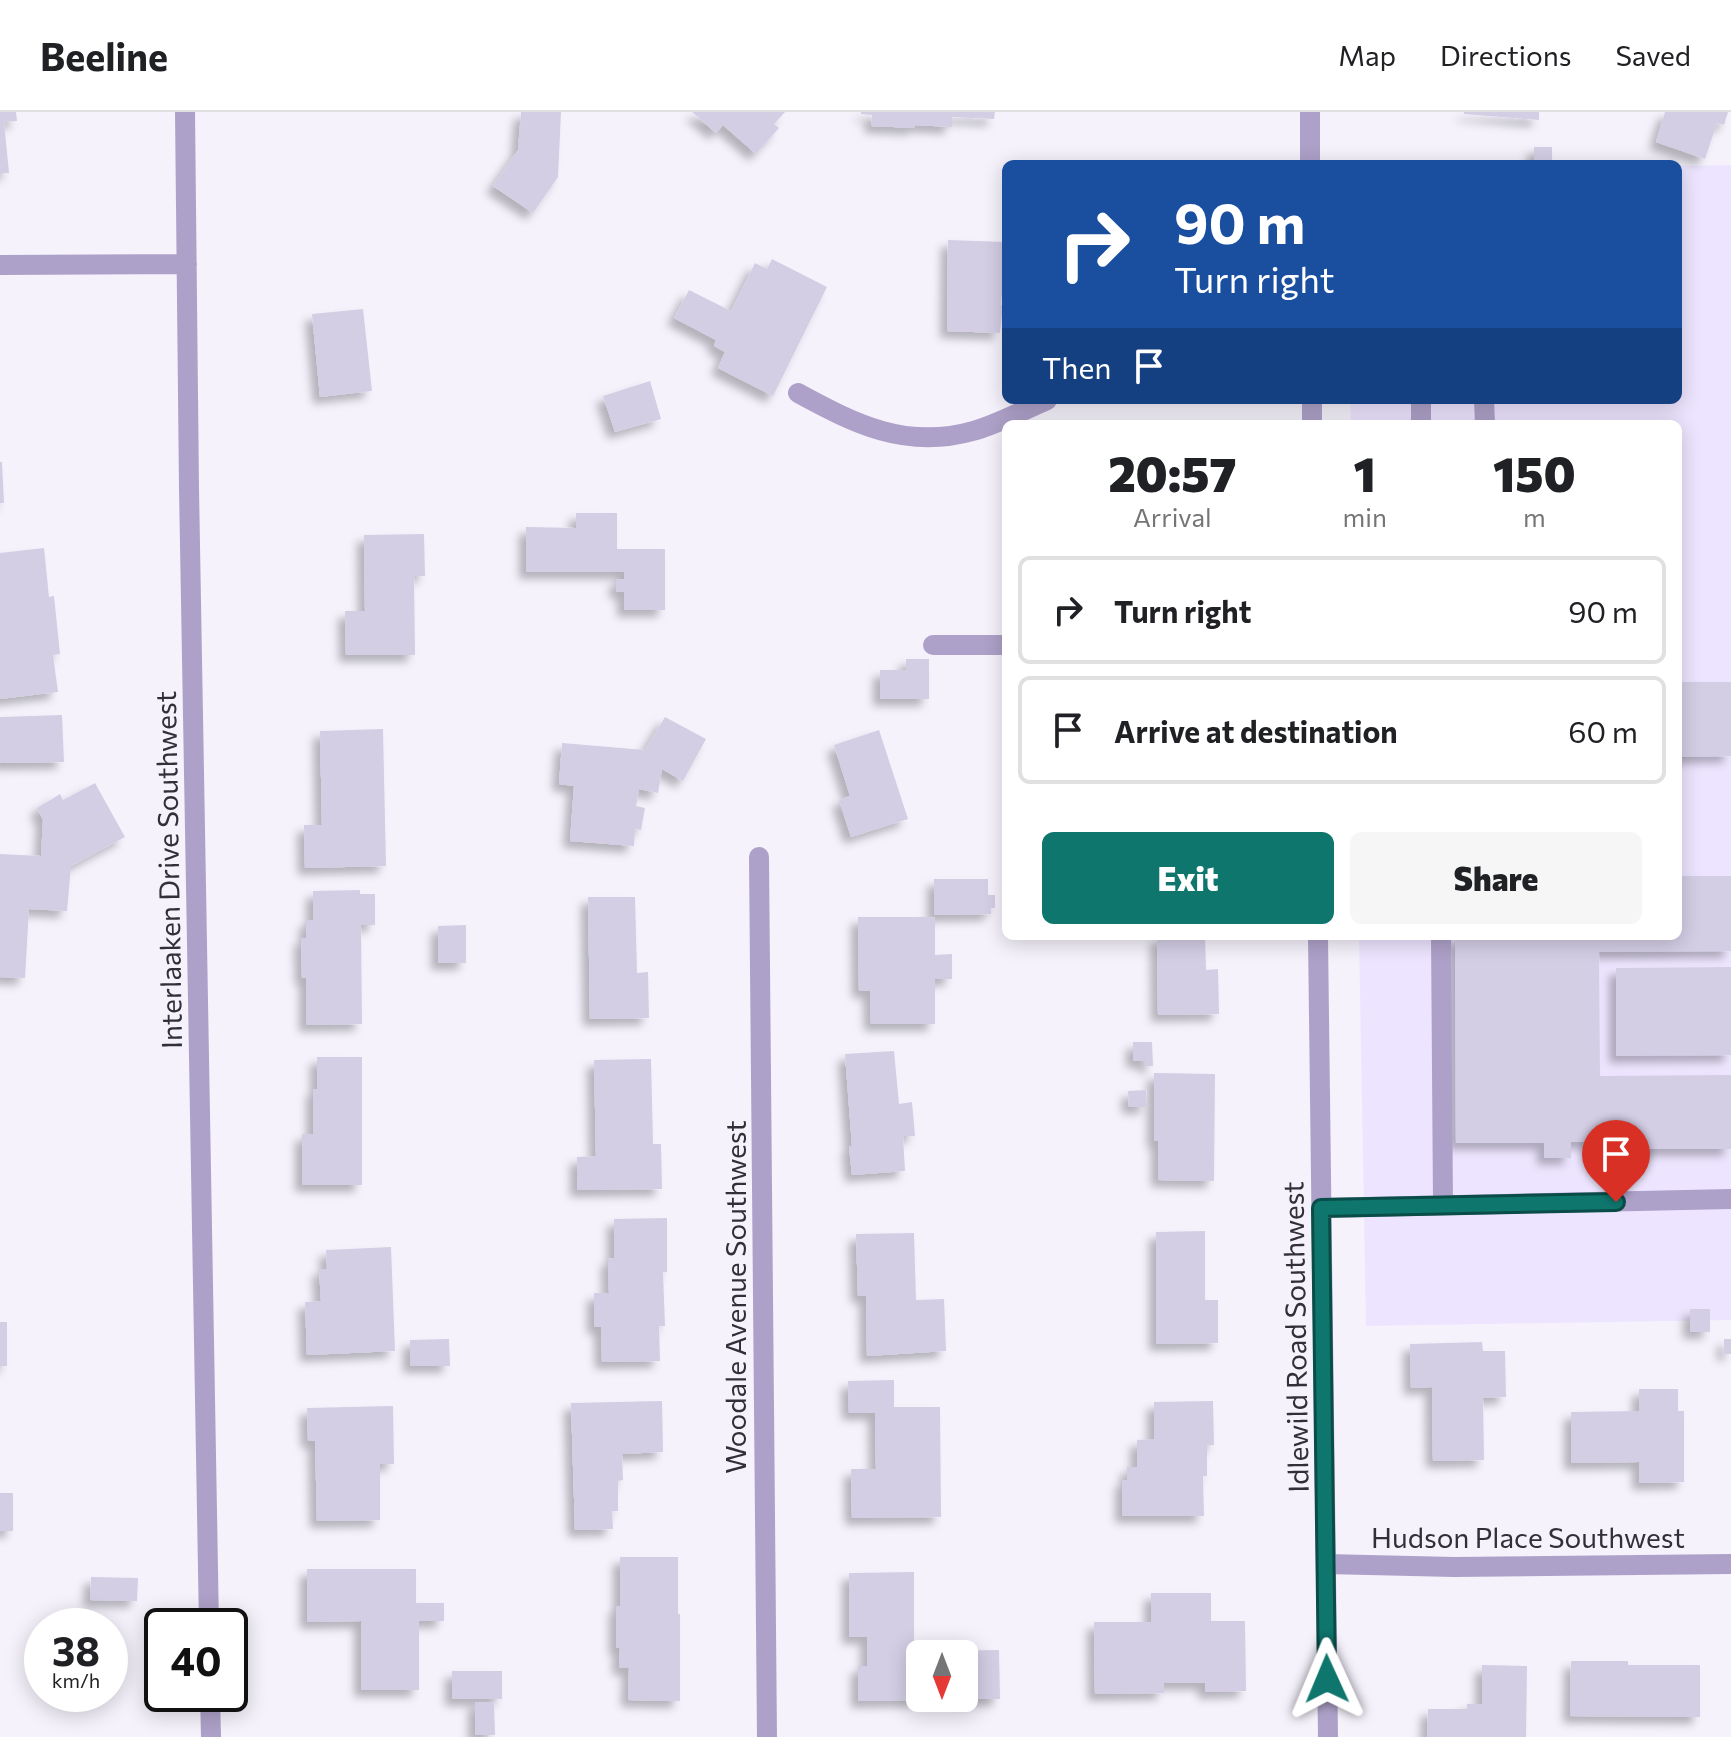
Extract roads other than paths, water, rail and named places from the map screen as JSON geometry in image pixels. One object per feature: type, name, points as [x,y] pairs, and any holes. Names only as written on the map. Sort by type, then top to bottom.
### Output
[{"type":"street","name":"Interlaaken Drive Southwest","points":[[185,112],[209,1608]]},
{"type":"street","points":[[1310,112],[1310,160]]},
{"type":"street","points":[[0,265],[187,264]]},
{"type":"street","points":[[798,393],[849,420],[895,435],[933,438],[973,431],[1037,404]]},
{"type":"street","points":[[933,645],[1002,645]]},
{"type":"street","name":"Woodale Avenue Southwest","points":[[759,857],[767,1737]]},
{"type":"street","name":"Idlewild Road Southwest","points":[[1318,940],[1328,1737]]},
{"type":"street","points":[[1441,940],[1443,1205]]},
{"type":"street","points":[[1321,1208],[1731,1199]]},
{"type":"street","name":"Hudson Place Southwest","points":[[1326,1564],[1454,1567],[1731,1564]]},
{"type":"street","points":[[210,1712],[211,1737]]}]
